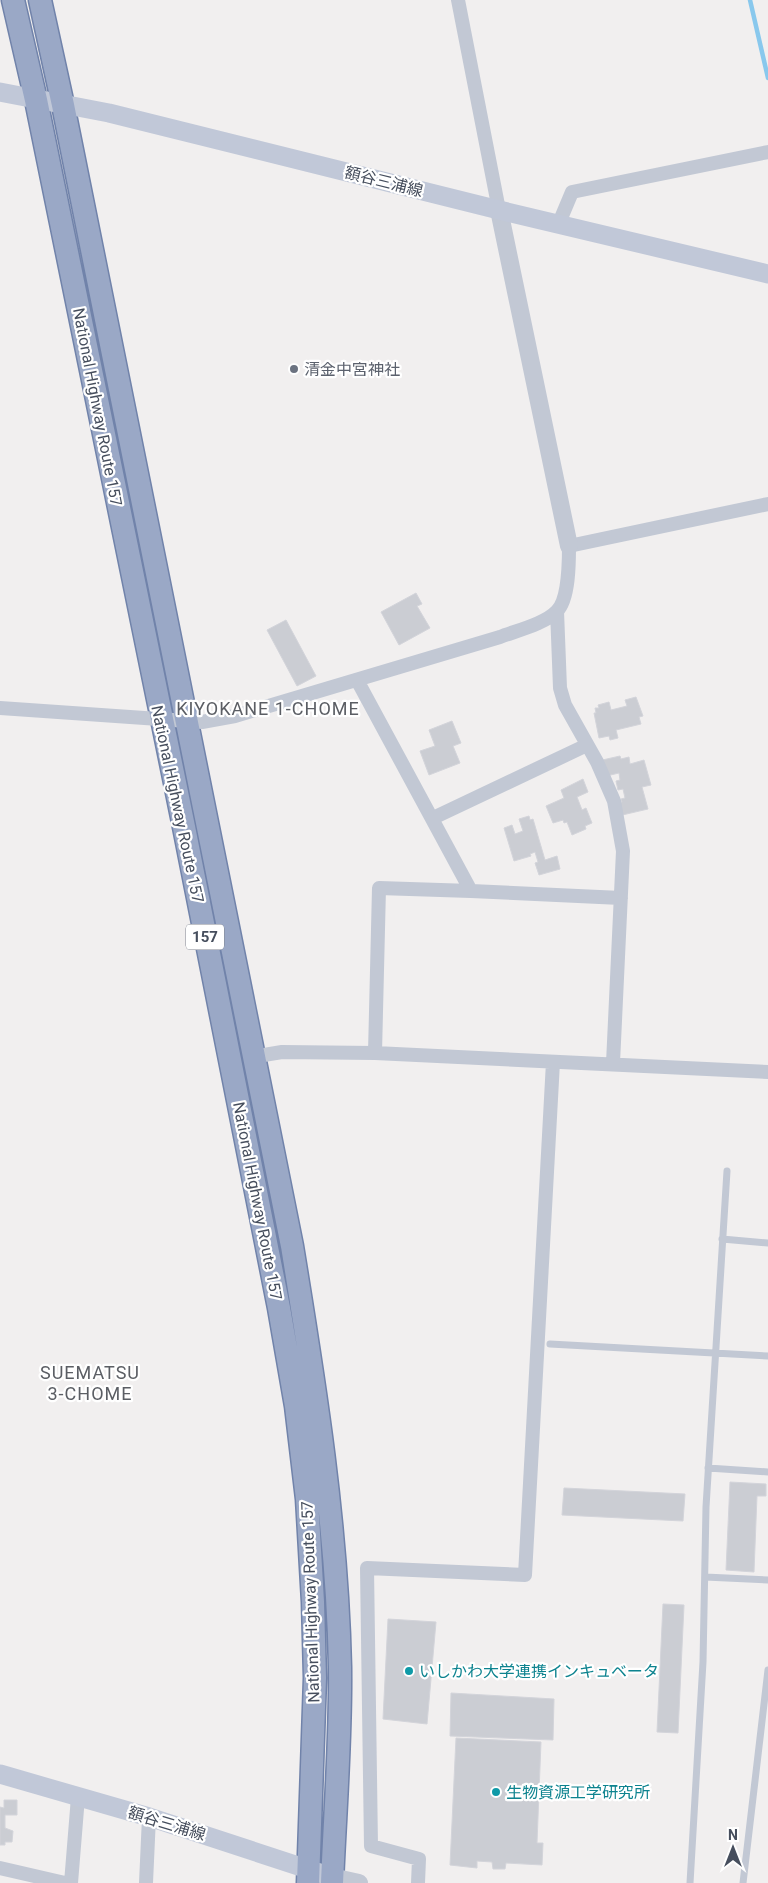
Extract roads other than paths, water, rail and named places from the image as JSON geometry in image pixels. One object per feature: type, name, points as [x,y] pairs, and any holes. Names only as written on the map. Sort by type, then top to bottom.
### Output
[{"type":"highway","name":"National Highway Route 157","points":[[13,0],[36,100],[279,1308],[302,1443],[313,1602],[314,1678],[308,1876]]},
{"type":"highway","name":"National Highway Route 157","points":[[40,0],[63,105],[252,1057],[292,1246],[322,1437],[333,1522],[340,1668],[332,1880]]},
{"type":"main road","name":"額谷三浦線","points":[[0,92],[109,113],[498,210],[768,274]]},
{"type":"main road","name":"額谷三浦線","points":[[0,1774],[148,1817],[308,1876],[332,1880]]},
{"type":"street","points":[[458,0],[498,210],[569,546],[568,582],[557,611],[560,688],[565,705],[587,744],[614,801],[623,851],[613,1063]]},
{"type":"street","points":[[559,223],[572,192],[768,152]]},
{"type":"street","points":[[569,546],[768,504]]},
{"type":"street","points":[[0,708],[186,722],[235,716],[500,637],[537,623],[557,611]]},
{"type":"street","points":[[357,680],[471,891]]},
{"type":"street","points":[[433,818],[587,744]]},
{"type":"street","points":[[375,1053],[379,888],[621,898]]},
{"type":"street","points":[[252,1057],[282,1052],[375,1053],[553,1062],[613,1063],[768,1072]]},
{"type":"street","points":[[418,1883],[419,1859],[370,1846],[367,1568],[526,1575],[553,1062]]},
{"type":"street","points":[[71,1883],[78,1797]]},
{"type":"street","points":[[146,1883],[148,1817]]},
{"type":"street","points":[[0,1868],[64,1883]]},
{"type":"street","points":[[332,1880],[359,1883]]},
{"type":"lane","points":[[690,1883],[702,1662],[708,1468],[727,1171]]},
{"type":"lane","points":[[722,1239],[768,1243]]},
{"type":"lane","points":[[550,1344],[768,1356]]},
{"type":"lane","points":[[708,1468],[768,1472]]},
{"type":"lane","points":[[704,1578],[768,1580]]},
{"type":"lane","points":[[743,1883],[768,1670]]},
{"type":"waterway","points":[[750,0],[768,78]]},
{"type":"place","name":"清金中宮神社","points":[[294,369]]},
{"type":"place","name":"いしかわ大学連携インキュベータ","points":[[409,1671]]},
{"type":"place","name":"生物資源工学研究所","points":[[496,1792]]},
{"type":"district","name":"KIYOKANE 1-CHOME","points":[[268,709]]},
{"type":"district","name":"SUEMATSU 3-CHOME","points":[[90,1384]]}]
